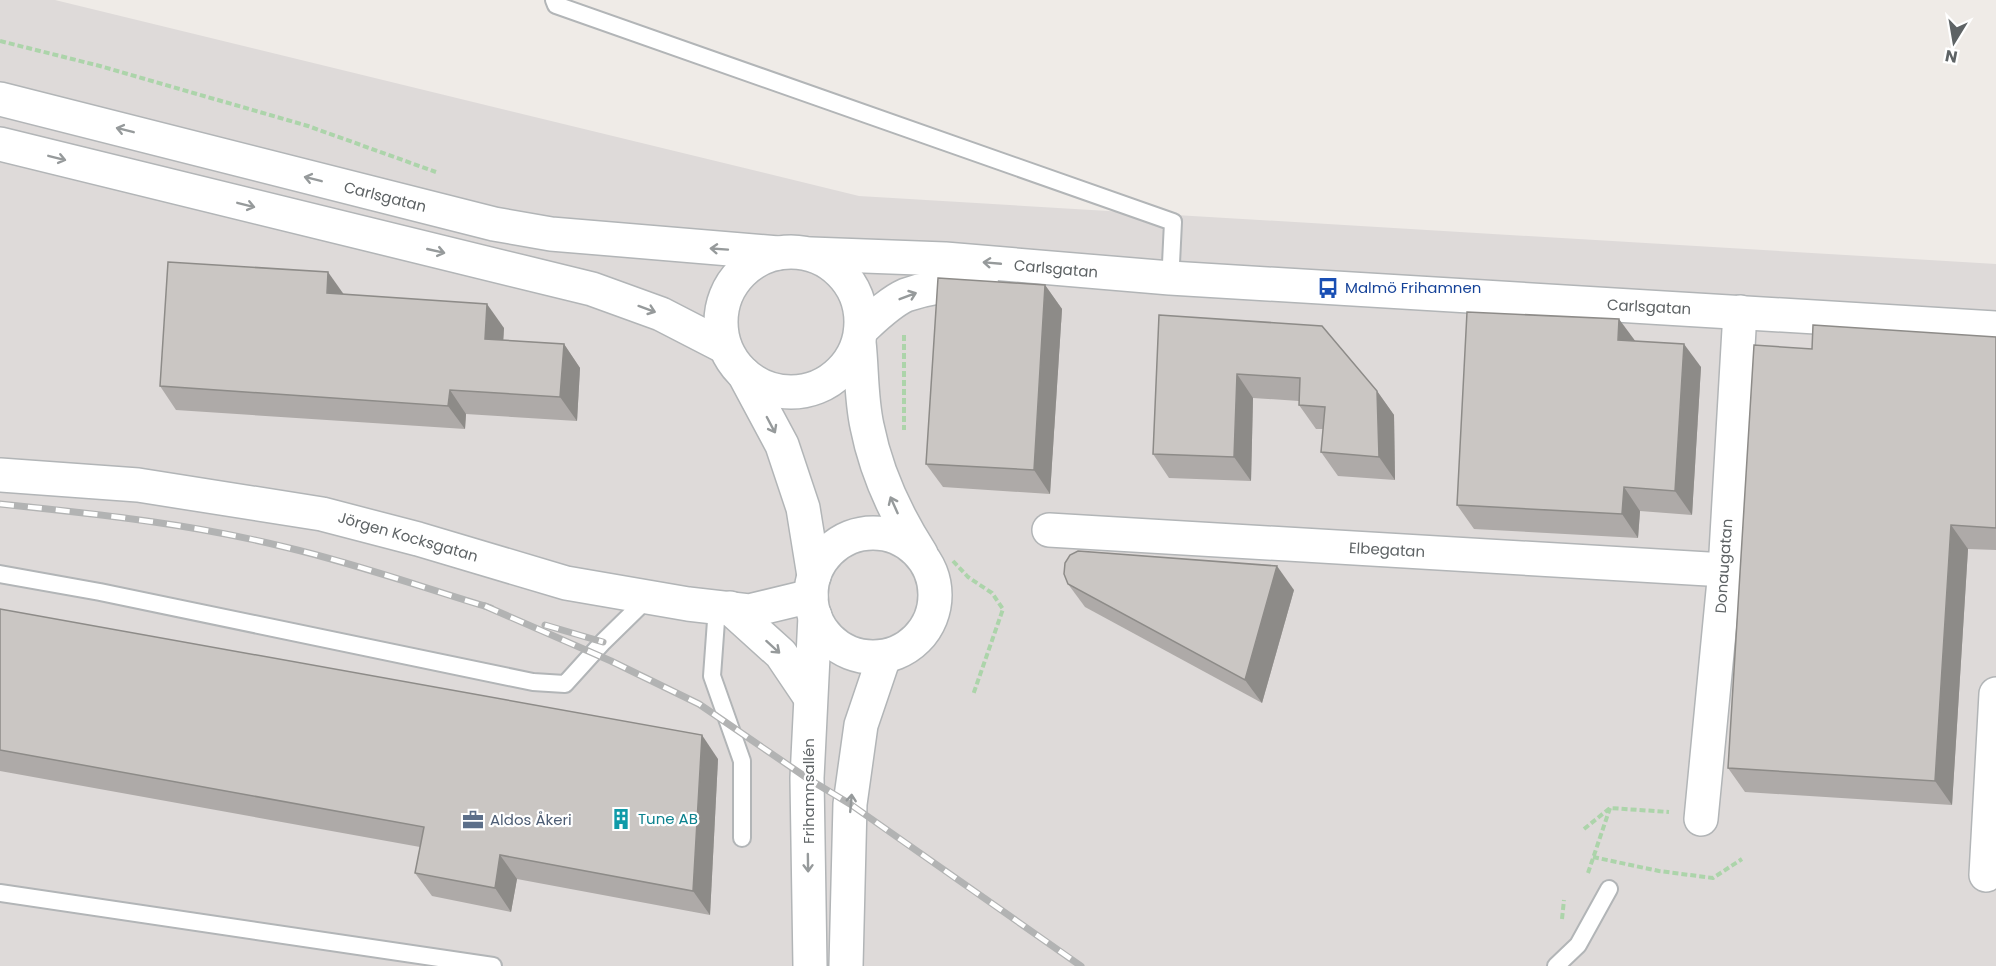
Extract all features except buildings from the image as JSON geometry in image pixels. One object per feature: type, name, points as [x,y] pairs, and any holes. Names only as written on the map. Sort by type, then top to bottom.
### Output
[{"type":"street","name":"Carlsgatan","points":[[0,99],[494,224],[551,234],[778,253]]},
{"type":"street","points":[[0,144],[592,289],[661,314],[725,347]]},
{"type":"street","points":[[860,336],[851,360],[826,384],[808,390],[783,392],[755,382],[734,363],[725,347],[721,319],[728,291],[742,271],[753,262],[778,253],[795,252],[811,254],[832,264],[841,272],[851,285],[861,308],[860,336],[866,424],[884,484],[899,516],[936,556]]},
{"type":"street","name":"Carlsgatan","points":[[811,254],[945,259],[1169,286]]},
{"type":"street","name":"Carlsgatan","points":[[860,336],[877,315],[905,296],[938,288],[973,285],[1301,287],[1996,328]]},
{"type":"street","name":"Donaugatan","points":[[1701,819],[1725,570],[1740,312]]},
{"type":"street","name":"Frihamnsallén","points":[[744,374],[782,445],[803,508],[813,596],[807,778],[810,966]]},
{"type":"street","name":"Jörgen Kocksgatan","points":[[0,475],[138,485],[322,514],[418,539],[566,583],[649,597],[749,611],[813,596]]},
{"type":"street","name":"Elbegatan","points":[[1049,530],[1725,570]]},
{"type":"street","points":[[877,533],[905,541],[936,556],[928,565],[935,585],[932,617],[917,640],[900,652],[884,657],[862,657],[842,649],[825,635],[813,596],[825,557],[836,545],[856,536],[877,533]]},
{"type":"street","points":[[723,608],[780,654],[810,697]]},
{"type":"street","points":[[846,966],[850,804],[861,725],[884,657]]},
{"type":"street","points":[[1986,875],[1996,694]]},
{"type":"lane","points":[[554,0],[555,5],[1173,222],[1169,286]]},
{"type":"lane","points":[[0,574],[99,592],[533,682],[565,684],[603,642],[649,597]]},
{"type":"lane","points":[[723,608],[712,676],[742,761],[742,838]]},
{"type":"lane","points":[[1556,966],[1578,945],[1609,889]]},
{"type":"lane","points":[[0,893],[493,966]]},
{"type":"path","points":[[0,41],[100,66],[308,126],[437,173]]},
{"type":"path","points":[[904,364],[904,432]]},
{"type":"path","points":[[936,556],[992,593],[1003,609],[973,695]]},
{"type":"path","points":[[1585,882],[1610,808]]},
{"type":"path","points":[[1584,829],[1610,808],[1678,812],[1701,819]]},
{"type":"path","points":[[1593,858],[1659,872],[1713,878],[1742,859]]},
{"type":"path","points":[[1562,920],[1564,900]]},
{"type":"path","points":[[1556,927],[1569,912]]},
{"type":"shaded area","points":[[0,0],[55,0],[859,196],[1996,264],[1996,966],[0,966]]},
{"type":"railway","points":[[0,504],[217,532],[340,561],[491,608]]},
{"type":"railway","points":[[485,606],[611,661],[699,704],[807,778],[850,804],[1081,966]]},
{"type":"railway","points":[[545,625],[603,642]]},
{"type":"place","name":"Malmö Frihamnen","points":[[1328,288]]},
{"type":"place","name":"Tune AB","points":[[621,819]]},
{"type":"place","name":"Aldos Åkeri","points":[[473,820]]}]
